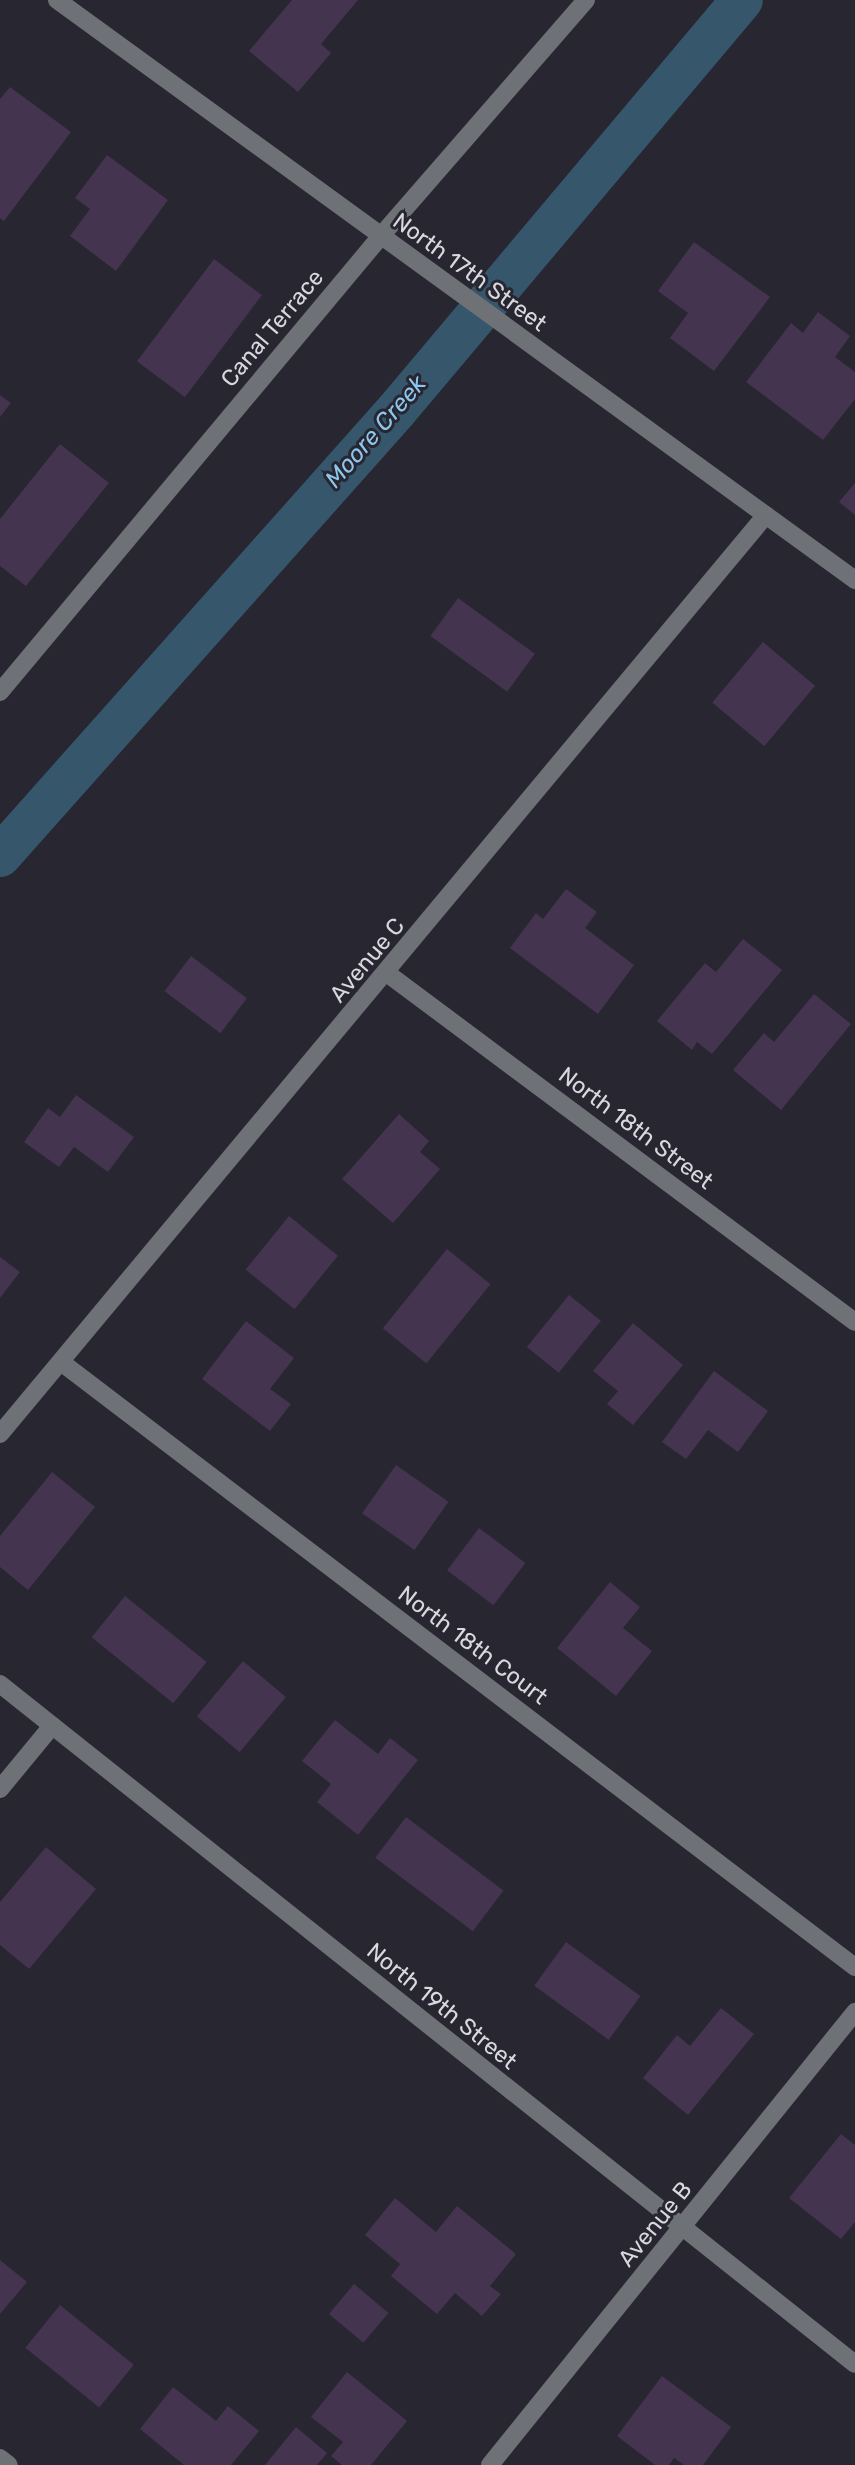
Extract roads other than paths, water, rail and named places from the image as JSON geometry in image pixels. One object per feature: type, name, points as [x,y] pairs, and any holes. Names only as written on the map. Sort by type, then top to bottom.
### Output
[{"type":"street","name":"North 17th Street","points":[[57,0],[855,580]]},
{"type":"street","name":"Canal Terrace","points":[[0,692],[6,673],[586,0]]},
{"type":"street","name":"Avenue C","points":[[0,1434],[388,974],[766,515]]},
{"type":"street","name":"North 18th Street","points":[[388,974],[855,1322]]},
{"type":"street","name":"North 18th Court","points":[[61,1362],[855,1967]]},
{"type":"street","name":"North 19th Street","points":[[0,1684],[682,2230],[855,2364]]},
{"type":"street","points":[[0,1789],[52,1726]]},
{"type":"street","name":"Avenue B","points":[[489,2465],[682,2230],[855,2012]]},
{"type":"street","points":[[0,2458],[9,2465]]},
{"type":"waterway","name":"Moore Creek","points":[[0,856],[396,411],[742,0]]}]
